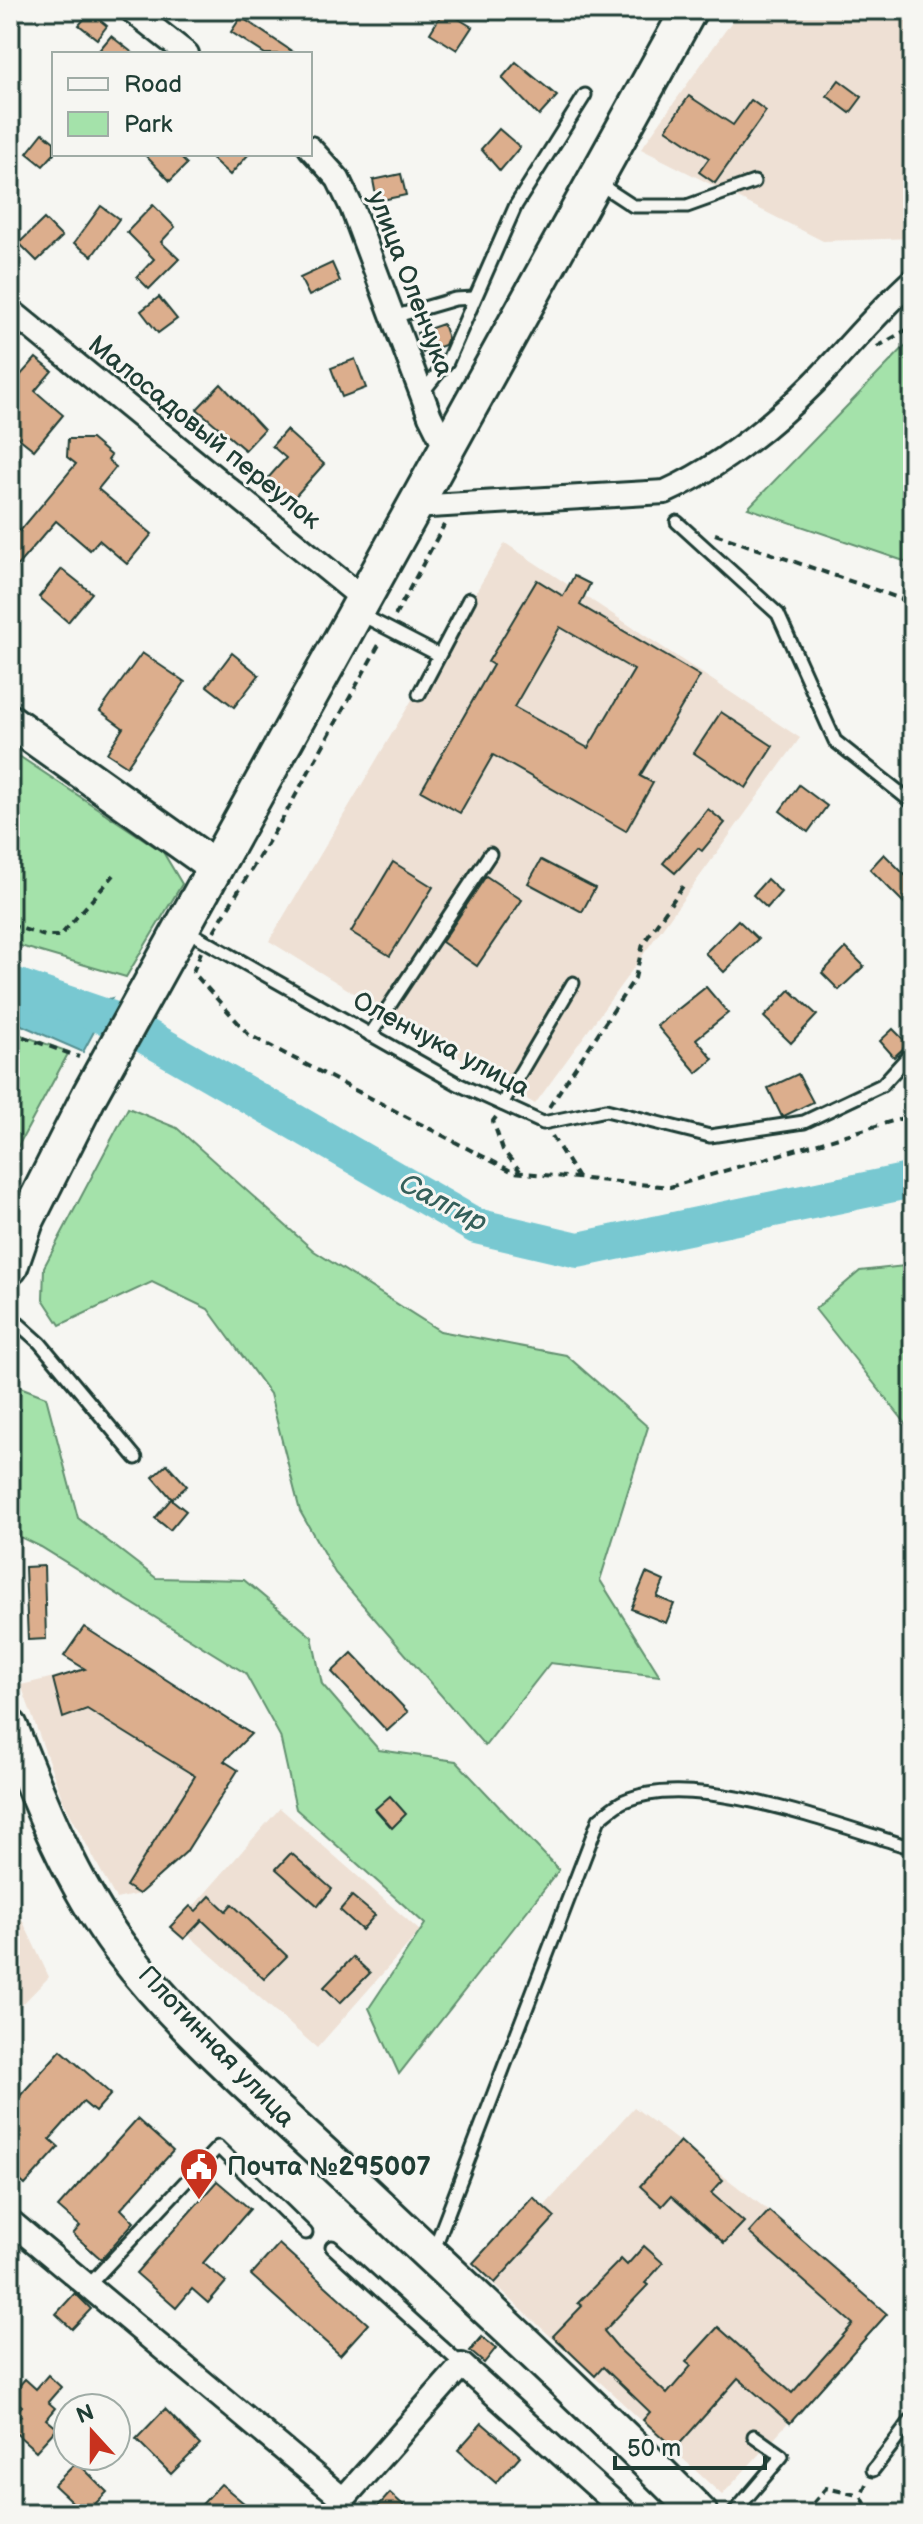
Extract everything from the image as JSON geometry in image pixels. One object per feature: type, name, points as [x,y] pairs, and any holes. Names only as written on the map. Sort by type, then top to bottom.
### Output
[{"type":"main road","points":[[10,1267],[90,1068],[140,1002],[196,941],[215,867],[689,10]]},
{"type":"main road","points":[[10,721],[215,867]]},
{"type":"main road","name":"Плотинная улица","points":[[10,1727],[41,1805],[79,1884],[120,1948],[230,2066],[603,2416],[700,2514]]},
{"type":"street","points":[[131,10],[184,52]]},
{"type":"street","name":"улица Оленчука","points":[[312,150],[338,179],[446,448]]},
{"type":"street","points":[[413,507],[627,497],[665,492],[688,482],[753,438],[815,382],[875,313],[913,280]]},
{"type":"street","name":"Малосадовый переулок","points":[[10,310],[359,605]]},
{"type":"street","points":[[10,2221],[343,2509],[462,2365],[627,2514]]},
{"type":"lane","points":[[422,394],[447,362],[516,205],[585,95]]},
{"type":"lane","points":[[595,181],[633,206],[687,206],[754,182]]},
{"type":"lane","points":[[393,317],[455,299],[474,298]]},
{"type":"lane","points":[[677,522],[778,614],[835,741],[913,803]]},
{"type":"lane","points":[[419,694],[469,599]]},
{"type":"lane","points":[[359,605],[388,628],[439,655]]},
{"type":"lane","points":[[370,1035],[490,854]]},
{"type":"lane","name":"Оленчука улица","points":[[196,941],[458,1084],[543,1123],[606,1110],[710,1136],[804,1122],[882,1085],[913,1051]]},
{"type":"lane","points":[[502,1104],[573,983]]},
{"type":"lane","points":[[10,1316],[40,1343],[136,1458]]},
{"type":"lane","points":[[431,2257],[599,1819],[624,1801],[660,1793],[740,1798],[903,1845],[913,1843]]},
{"type":"lane","points":[[88,2286],[218,2147],[306,2233]]},
{"type":"lane","points":[[332,2247],[462,2365]]},
{"type":"lane","points":[[873,2470],[913,2418]]},
{"type":"lane","points":[[733,2514],[782,2456],[754,2436]]},
{"type":"path","points":[[196,941],[287,811],[456,503]]},
{"type":"path","points":[[677,522],[913,603]]},
{"type":"path","points":[[10,925],[45,936],[60,936],[114,875]]},
{"type":"path","points":[[578,1178],[543,1123],[553,1096],[635,978],[643,944],[685,883]]},
{"type":"path","points":[[10,1032],[90,1068]]},
{"type":"path","points":[[502,1104],[493,1121],[496,1132],[503,1150],[522,1173]]},
{"type":"path","points":[[861,2496],[873,2470]]},
{"type":"path","points":[[804,2514],[826,2488],[861,2496],[871,2514]]},
{"type":"shaded area","points":[[740,10],[913,10],[913,238],[823,241],[641,149]]},
{"type":"shaded area","points":[[505,543],[800,738],[535,1104],[269,941]]},
{"type":"shaded area","points":[[83,1670],[238,1770],[186,1852],[139,1894],[116,1899],[63,1801],[21,1685]]},
{"type":"shaded area","points":[[280,1808],[420,1931],[317,2048],[177,1925]]},
{"type":"shaded area","points":[[10,1894],[49,1977],[10,2017]]},
{"type":"shaded area","points":[[634,2107],[769,2211],[887,2314],[722,2495],[483,2274]]},
{"type":"green space","points":[[913,338],[913,564],[748,508]]},
{"type":"green space","points":[[10,750],[163,852],[182,884],[126,977],[10,943]]},
{"type":"green space","points":[[10,1031],[69,1052],[10,1161]]},
{"type":"green space","points":[[128,1108],[177,1128],[314,1251],[440,1331],[566,1355],[648,1427],[600,1580],[660,1676],[550,1663],[485,1746],[335,1573],[300,1511],[270,1394],[208,1309],[152,1282],[60,1325],[43,1299],[44,1267]]},
{"type":"green space","points":[[913,1265],[913,1424],[907,1425],[815,1309],[860,1271]]},
{"type":"green space","points":[[20,1387],[46,1397],[78,1518],[156,1578],[244,1580],[312,1637],[322,1684],[379,1750],[456,1761],[559,1870],[399,2074],[369,2008],[425,1924],[296,1809],[280,1736],[245,1673],[41,1547],[10,1532],[10,1473]]},
{"type":"water","points":[[10,996],[74,1008],[112,998],[83,1052],[10,1020]]},
{"type":"building","points":[[444,10],[472,27],[457,50],[430,33]]},
{"type":"building","points":[[90,12],[107,26],[97,39],[79,25]]},
{"type":"building","points":[[241,17],[293,52],[262,52],[231,32]]},
{"type":"building","points":[[111,36],[131,52],[98,52]]},
{"type":"building","points":[[516,62],[557,96],[539,116],[502,78]]},
{"type":"building","points":[[839,80],[862,97],[850,113],[827,96]]},
{"type":"building","points":[[689,96],[733,125],[751,100],[766,111],[715,183],[699,172],[709,158],[666,129]]},
{"type":"building","points":[[499,129],[520,147],[500,171],[481,149]]},
{"type":"building","points":[[43,133],[52,140],[52,156],[43,166],[27,153]]},
{"type":"building","points":[[146,156],[179,156],[187,164],[170,181]]},
{"type":"building","points":[[209,156],[247,156],[230,175]]},
{"type":"building","points":[[401,174],[406,195],[377,201],[373,180]]},
{"type":"building","points":[[153,205],[175,227],[161,242],[179,259],[149,289],[137,277],[154,259],[127,232]]},
{"type":"building","points":[[101,206],[119,219],[92,256],[74,243]]},
{"type":"building","points":[[44,219],[62,237],[37,261],[19,243]]},
{"type":"building","points":[[332,263],[340,281],[309,296],[300,278]]},
{"type":"building","points":[[159,297],[177,319],[158,333],[141,311]]},
{"type":"building","points":[[443,324],[448,338],[445,345],[423,353],[417,333]]},
{"type":"building","points":[[36,358],[52,371],[35,391],[63,415],[34,450],[10,431],[10,370],[19,377]]},
{"type":"building","points":[[355,359],[366,388],[342,397],[331,368]]},
{"type":"building","points":[[221,384],[264,430],[245,450],[197,409]]},
{"type":"building","points":[[286,430],[324,464],[292,500],[268,478],[286,458],[272,446]]},
{"type":"building","points":[[68,439],[91,439],[111,456],[108,460],[116,467],[98,489],[152,534],[127,564],[99,540],[90,550],[56,521],[10,574],[10,523],[20,531],[76,464],[67,457]]},
{"type":"building","points":[[62,569],[92,593],[68,622],[39,597]]},
{"type":"building","points":[[574,576],[590,584],[580,605],[700,676],[640,776],[653,783],[626,831],[493,755],[460,813],[421,791],[493,665],[488,662],[537,580],[563,596]],"holes":[[[560,627],[634,670],[588,748],[514,707]]]},
{"type":"building","points":[[142,653],[185,682],[127,766],[107,753],[123,728],[100,711]]},
{"type":"building","points":[[232,653],[259,675],[234,707],[207,686]]},
{"type":"building","points":[[721,712],[773,746],[746,788],[694,753]]},
{"type":"building","points":[[799,785],[827,806],[808,832],[780,811]]},
{"type":"building","points":[[708,809],[725,823],[702,851],[698,848],[675,873],[663,863]]},
{"type":"building","points":[[884,854],[913,883],[913,912],[870,869]]},
{"type":"building","points":[[541,860],[595,888],[582,912],[528,883]]},
{"type":"building","points":[[393,862],[433,887],[390,956],[351,932]]},
{"type":"building","points":[[486,876],[522,900],[477,966],[442,942]]},
{"type":"building","points":[[767,879],[781,892],[767,908],[753,895]]},
{"type":"building","points":[[738,920],[758,939],[724,972],[705,953]]},
{"type":"building","points":[[846,948],[864,966],[839,990],[822,973]]},
{"type":"building","points":[[706,987],[728,1013],[696,1039],[713,1059],[697,1073],[657,1026]]},
{"type":"building","points":[[790,990],[817,1015],[791,1043],[764,1017]]},
{"type":"building","points":[[893,1029],[908,1044],[894,1057],[880,1041]]},
{"type":"building","points":[[798,1074],[813,1102],[782,1117],[768,1088]]},
{"type":"building","points":[[167,1464],[187,1486],[172,1499],[153,1477]]},
{"type":"building","points":[[171,1499],[186,1511],[170,1530],[155,1518]]},
{"type":"building","points":[[44,1566],[46,1639],[28,1640],[25,1567]]},
{"type":"building","points":[[646,1573],[664,1581],[657,1597],[674,1604],[666,1623],[631,1609]]},
{"type":"building","points":[[84,1627],[251,1734],[224,1761],[238,1770],[186,1852],[139,1894],[126,1886],[195,1776],[87,1709],[63,1718],[53,1679],[85,1669],[64,1656]]},
{"type":"building","points":[[352,1653],[408,1712],[387,1731],[332,1672]]},
{"type":"building","points":[[390,1796],[406,1814],[392,1828],[375,1809]]},
{"type":"building","points":[[291,1853],[332,1889],[318,1906],[276,1869]]},
{"type":"building","points":[[210,1896],[226,1911],[232,1904],[287,1956],[264,1979],[202,1920],[184,1939],[170,1927],[190,1906],[196,1911]]},
{"type":"building","points":[[352,1896],[375,1915],[362,1930],[340,1910]]},
{"type":"building","points":[[353,1957],[370,1973],[340,2003],[324,1987]]},
{"type":"building","points":[[61,2050],[111,2094],[95,2112],[83,2102],[50,2139],[59,2147],[25,2185],[10,2172],[10,2107]]},
{"type":"building","points":[[137,2119],[173,2151],[121,2209],[134,2222],[101,2259],[73,2234],[80,2226],[58,2207]]},
{"type":"building","points":[[680,2141],[723,2180],[711,2193],[744,2222],[724,2243],[671,2196],[662,2206],[640,2186]]},
{"type":"building","points":[[217,2181],[250,2209],[203,2263],[226,2282],[208,2303],[192,2289],[176,2308],[136,2273]]},
{"type":"building","points":[[533,2197],[555,2217],[495,2283],[473,2263]]},
{"type":"building","points":[[769,2211],[887,2314],[790,2423],[738,2378],[675,2449],[643,2420],[650,2412],[603,2367],[595,2376],[553,2336],[582,2306],[578,2303],[621,2259],[627,2265],[644,2246],[663,2263],[645,2283],[648,2285],[604,2331],[620,2350],[667,2394],[691,2366],[686,2362],[718,2327],[792,2393],[853,2324],[749,2233]]},
{"type":"building","points":[[279,2244],[368,2324],[340,2355],[251,2275]]},
{"type":"building","points":[[75,2293],[91,2309],[72,2329],[56,2314]]},
{"type":"building","points":[[482,2337],[496,2348],[484,2363],[470,2351]]},
{"type":"building","points":[[48,2375],[61,2387],[52,2392],[48,2402],[52,2412],[46,2419],[52,2424],[52,2433],[36,2451],[10,2428],[21,2416],[16,2412],[22,2406],[10,2396],[25,2379],[36,2389]]},
{"type":"building","points":[[165,2409],[200,2445],[171,2474],[136,2439]]},
{"type":"building","points":[[482,2423],[520,2456],[496,2483],[458,2450]]},
{"type":"building","points":[[67,2472],[87,2472],[107,2492],[85,2514],[54,2485]]},
{"type":"building","points":[[221,2484],[257,2514],[193,2514]]},
{"type":"building","points":[[390,2493],[413,2514],[371,2514]]},
{"type":"waterway","name":"Салгир","points":[[10,984],[121,1022],[476,1226],[578,1250],[913,1180]]},
{"type":"place","name":"Почта №295007","points":[[199,2201]]}]
